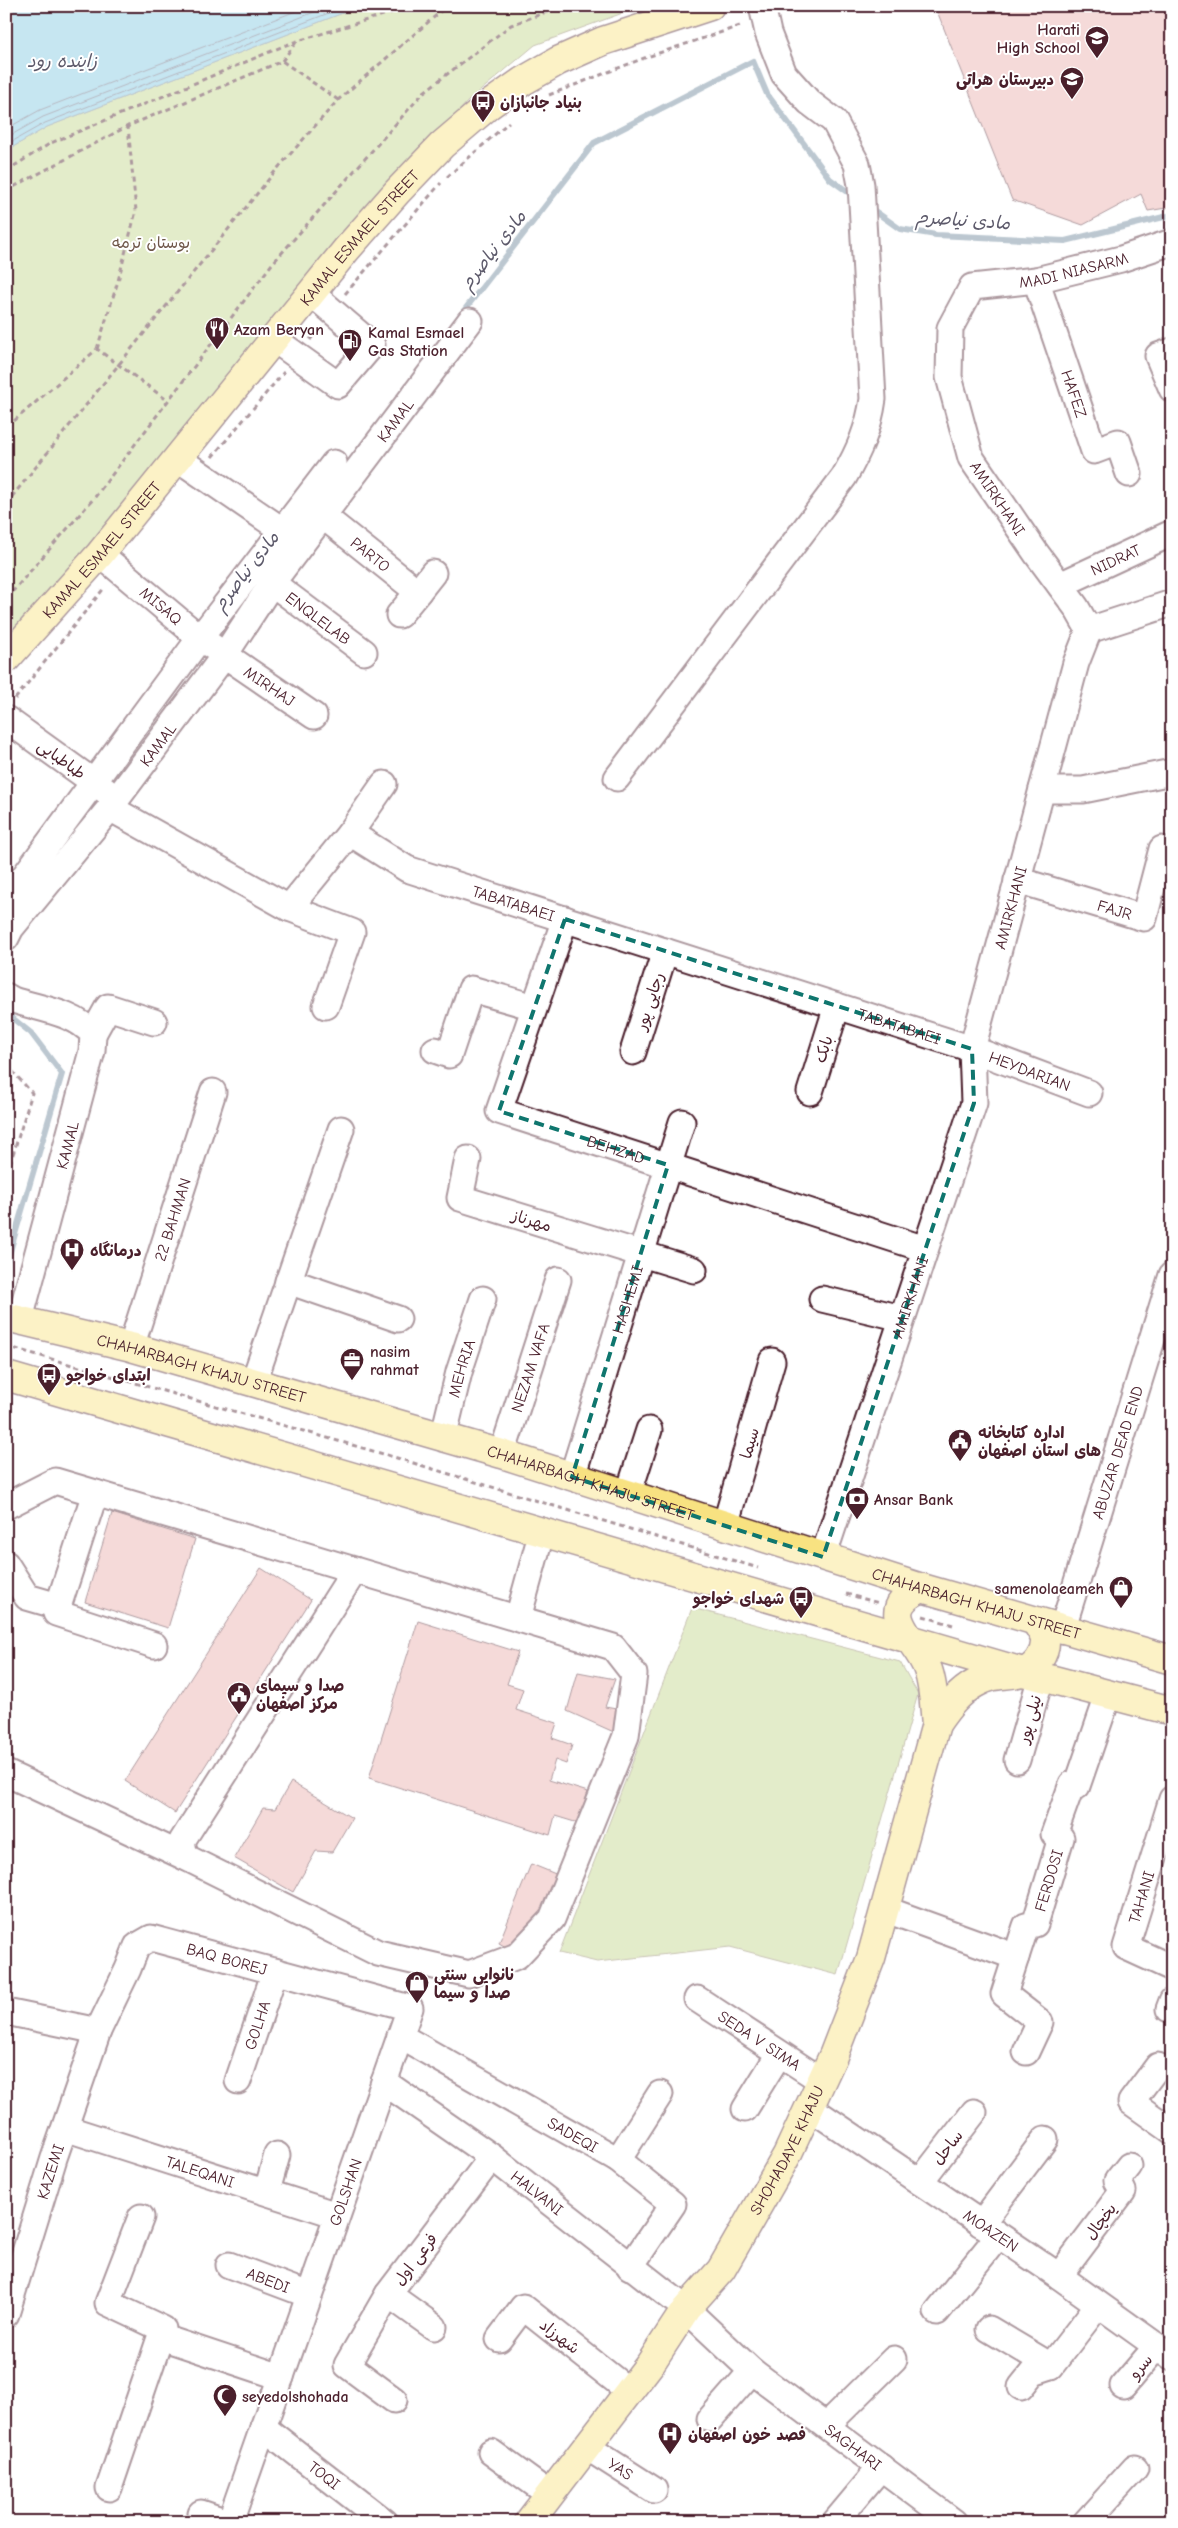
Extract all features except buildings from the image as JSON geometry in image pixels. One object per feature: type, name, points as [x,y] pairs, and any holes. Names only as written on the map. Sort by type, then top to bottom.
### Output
[{"type":"main road","name":"KAMAL ESMAEL STREET","points":[[6,659],[109,562],[188,466],[275,340],[311,293],[396,192],[442,145],[517,86],[558,61],[603,41],[710,6]]},
{"type":"main road","name":"CHAHARBAGH KHAJU STREET","points":[[13,1318],[131,1346],[502,1454],[922,1588],[1062,1630],[1172,1660]]},
{"type":"main road","points":[[6,1376],[1032,1675],[1172,1711]]},
{"type":"main road","points":[[922,1588],[908,1594],[900,1609],[899,1623],[906,1637],[920,1654],[928,1668],[933,1689],[936,1724]]},
{"type":"main road","points":[[1032,1675],[1043,1652],[1045,1638],[1036,1622]]},
{"type":"main road","points":[[936,1724],[954,1700],[975,1683],[995,1674],[1032,1675]]},
{"type":"main road","name":"SHOHADAYE KHAJU","points":[[530,2522],[629,2390],[686,2309],[721,2270],[787,2155],[822,2081],[871,1958],[936,1724]]},
{"type":"street","points":[[617,778],[844,476],[860,449],[870,422],[873,399],[862,202],[856,164],[848,144],[834,121],[809,102],[784,74],[763,12]]},
{"type":"street","name":"MADI NIASARM","points":[[972,287],[1036,280],[1121,259],[1172,242]]},
{"type":"street","name":"HAFEZ","points":[[1036,280],[1094,451],[1118,442],[1129,474]]},
{"type":"street","name":"AMIRKHANI","points":[[823,1557],[974,1103],[972,1049],[1076,663],[1089,630],[1060,585],[971,458],[948,377],[950,328],[972,287]]},
{"type":"street","points":[[275,340],[338,385],[372,345],[311,293]]},
{"type":"street","name":"KAMAL","points":[[6,938],[11,928],[113,804],[224,656],[272,583],[470,321]]},
{"type":"street","points":[[1172,351],[1158,356],[1172,389]]},
{"type":"street","points":[[6,901],[200,638],[334,463]]},
{"type":"street","points":[[188,466],[302,544]]},
{"type":"street","name":"PARTO","points":[[323,516],[425,583],[399,615]]},
{"type":"street","name":"NIDRAT","points":[[1060,585],[1172,533]]},
{"type":"street","name":"MISAQ","points":[[109,562],[224,656]]},
{"type":"street","name":"ENQLELAB","points":[[272,583],[364,652]]},
{"type":"street","points":[[1089,630],[1172,603]]},
{"type":"street","name":"MIRHAJ","points":[[224,656],[314,716]]},
{"type":"street","name":"طباطبایی","points":[[9,710],[94,782],[113,804]]},
{"type":"street","points":[[1042,790],[1083,790],[1172,772]]},
{"type":"street","points":[[289,908],[350,833],[384,784]]},
{"type":"street","points":[[113,804],[289,908],[352,932],[326,1006]]},
{"type":"street","name":"TABATABAEI","points":[[350,833],[407,869],[972,1049]]},
{"type":"street","name":"FAJR","points":[[1017,880],[1144,918],[1162,849]]},
{"type":"street","name":"BEHZAD","points":[[565,919],[499,1111],[925,1249]]},
{"type":"street","name":"رجایی پور","points":[[633,1052],[665,951]]},
{"type":"street","points":[[435,1050],[449,1055],[471,988],[534,1008]]},
{"type":"street","points":[[6,996],[13,1000],[70,1017],[83,1023],[93,1034],[108,1007],[154,1022]]},
{"type":"street","name":"بابک","points":[[810,1092],[837,1006]]},
{"type":"street","name":"KAMAL","points":[[13,1318],[92,1050],[93,1034]]},
{"type":"street","name":"HEYDARIAN","points":[[972,1049],[1089,1093]]},
{"type":"street","name":"22 BAHMAN","points":[[131,1346],[213,1092]]},
{"type":"street","name":"HASHEMI","points":[[572,1477],[682,1122]]},
{"type":"street","points":[[254,1381],[341,1129]]},
{"type":"street","name":"مهرناز","points":[[468,1159],[460,1198],[641,1254]]},
{"type":"street","points":[[641,1254],[694,1270]]},
{"type":"street","name":"ABUZAR DEAD END","points":[[1062,1630],[1172,1275]]},
{"type":"street","name":"NEZAM VAFA","points":[[502,1454],[558,1280]]},
{"type":"street","points":[[288,1281],[398,1319]]},
{"type":"street","name":"MEHRIA","points":[[443,1438],[459,1372],[483,1299]]},
{"type":"street","points":[[822,1299],[902,1318]]},
{"type":"street","name":"سیما","points":[[725,1526],[772,1361]]},
{"type":"street","points":[[628,1495],[649,1430]]},
{"type":"street","points":[[6,1506],[55,1481],[613,1647],[634,1674],[626,1736],[552,1919],[517,1956],[470,1974],[378,1953],[185,1857],[6,1773]]},
{"type":"street","points":[[95,1493],[56,1613],[154,1645]]},
{"type":"street","points":[[518,1618],[542,1531]]},
{"type":"street","points":[[6,1564],[27,1597],[58,1606]]},
{"type":"street","points":[[185,1857],[182,1841],[355,1570]]},
{"type":"street","name":"نیلی پور","points":[[1017,1760],[1032,1675]]},
{"type":"street","name":"FERDOSI","points":[[1026,2052],[1040,2022],[1004,1994],[1026,1926],[1036,1924],[1061,1838],[1054,1834],[1072,1784],[1077,1786],[1108,1696]]},
{"type":"street","name":"TAHANI","points":[[1172,1799],[1162,1866],[1126,1947],[1172,1968]]},
{"type":"street","points":[[884,1909],[1016,1957]]},
{"type":"street","name":"BAQ BOREJ","points":[[98,2031],[137,1946],[151,1938],[410,2008]]},
{"type":"street","name":"GOLHA","points":[[238,2080],[275,1971]]},
{"type":"street","name":"SEDA V SIMA","points":[[697,1998],[822,2081]]},
{"type":"street","name":"GOLSHAN","points":[[228,2522],[410,2008]]},
{"type":"street","points":[[6,2012],[98,2031]]},
{"type":"street","name":"KAZEMI","points":[[6,2314],[98,2031]]},
{"type":"street","name":"SADEQI","points":[[400,2036],[618,2160],[673,2204],[630,2267]]},
{"type":"street","points":[[745,2109],[779,2054]]},
{"type":"street","points":[[1158,2066],[1131,2102],[1172,2131]]},
{"type":"street","name":"HALVANI","points":[[384,2082],[492,2157],[686,2309]]},
{"type":"street","points":[[618,2160],[660,2094]]},
{"type":"street","name":"MOAZEN","points":[[809,2107],[1167,2351]]},
{"type":"street","name":"ساحل","points":[[920,2182],[974,2112]]},
{"type":"street","name":"TALEQANI","points":[[65,2128],[267,2191],[337,2215]]},
{"type":"street","points":[[937,2312],[1045,2139]]},
{"type":"street","points":[[267,2191],[278,2155]]},
{"type":"street","name":"فرعی اول","points":[[394,2400],[347,2365],[388,2294],[492,2157]]},
{"type":"street","name":"یخچال","points":[[1059,2276],[1123,2191],[1117,2181],[1128,2166]]},
{"type":"street","points":[[109,2488],[163,2330],[108,2303],[141,2217]]},
{"type":"street","name":"ABEDI","points":[[229,2265],[309,2295]]},
{"type":"street","points":[[388,2294],[434,2327]]},
{"type":"street","points":[[1021,2387],[1033,2372],[1051,2366],[1098,2305]]},
{"type":"street","name":"شهرزاد","points":[[499,2339],[523,2307],[629,2390]]},
{"type":"street","name":"SAGHARI","points":[[686,2309],[752,2371],[954,2522]]},
{"type":"street","points":[[989,2329],[1051,2366]]},
{"type":"street","points":[[161,2337],[280,2377]]},
{"type":"street","name":"سرو","points":[[1122,2386],[1167,2351]]},
{"type":"street","points":[[826,2426],[894,2359]]},
{"type":"street","points":[[710,2419],[752,2371]]},
{"type":"street","name":"TOQI","points":[[263,2427],[385,2522]]},
{"type":"street","name":"YAS","points":[[587,2447],[654,2490]]},
{"type":"street","points":[[492,2452],[550,2496]]},
{"type":"street","points":[[835,2522],[881,2467]]},
{"type":"street","points":[[1086,2522],[1135,2468]]},
{"type":"street","points":[[201,2513],[228,2522]]},
{"type":"path","points":[[6,172],[50,143],[297,41],[413,6]]},
{"type":"path","points":[[6,504],[120,366],[277,169],[338,100],[447,6]]},
{"type":"path","points":[[6,599],[95,497],[272,264],[424,92],[511,25],[564,6]]},
{"type":"path","points":[[540,99],[763,12],[801,6]]},
{"type":"path","points":[[6,191],[128,126],[282,60],[297,41]]},
{"type":"path","points":[[282,60],[338,100]]},
{"type":"path","points":[[188,466],[298,356],[331,311],[445,178],[510,121]]},
{"type":"path","points":[[6,425],[14,421],[97,349],[118,281],[136,211],[128,126]]},
{"type":"path","points":[[97,349],[167,400]]},
{"type":"path","points":[[9,710],[109,562]]},
{"type":"path","points":[[6,1064],[32,1093],[6,1177]]},
{"type":"path","points":[[6,1346],[387,1455],[762,1569]]},
{"type":"path","points":[[844,1593],[957,1626]]},
{"type":"highlighted area","points":[[565,919],[972,1049],[974,1103],[823,1557],[572,1477],[668,1165],[499,1111]]},
{"type":"green space","name":"بوستان ترمه","points":[[361,6],[642,6],[535,45],[468,101],[255,341],[6,645],[6,151],[47,127]]},
{"type":"green space","points":[[692,1608],[900,1662],[918,1694],[838,1975],[730,1947],[597,1962],[559,1953]]},
{"type":"water","name":"زاینده رود","points":[[6,6],[361,6],[47,127],[6,151]]},
{"type":"waterway","name":"مادی نیاصرم","points":[[459,317],[594,143],[753,61],[767,94],[830,179],[855,197]]},
{"type":"waterway","name":"مادی نیاصرم","points":[[869,207],[900,229],[936,235],[1065,241],[1172,215]]},
{"type":"waterway","name":"مادی نیاصرم","points":[[71,834],[87,812]]},
{"type":"waterway","name":"مادی نیاصرم","points":[[6,1013],[31,1033],[62,1074],[6,1265]]},
{"type":"place","name":"Harati High School","points":[[1097,59]]},
{"type":"place","name":"دبیرستان هراتی","points":[[1072,100]]},
{"type":"place","name":"بنیاد جانبازان","points":[[483,123]]},
{"type":"place","name":"Azam Beryan","points":[[217,350]]},
{"type":"place","name":"Kamal Esmael Gas Station","points":[[350,362]]},
{"type":"place","name":"درمانگاه","points":[[72,1271]]},
{"type":"place","name":"nasim rahmat","points":[[352,1381]]},
{"type":"place","name":"ابتدای خواجو","points":[[49,1396]]},
{"type":"place","name":"اداره کتابخانه های استان اصفهان","points":[[960,1462]]},
{"type":"place","name":"Ansar Bank","points":[[857,1520]]},
{"type":"place","name":"samenolaeameh","points":[[1121,1609]]},
{"type":"place","name":"شهدای خواجو","points":[[801,1619]]},
{"type":"place","name":"صدا و سیمای مرکز اصفهان","points":[[239,1715]]},
{"type":"place","name":"نانوایی سنتی صدا و سیما","points":[[417,2004]]},
{"type":"place","name":"seyedolshohada","points":[[225,2417]]},
{"type":"place","name":"فصد خون اصفهان","points":[[670,2455]]}]
